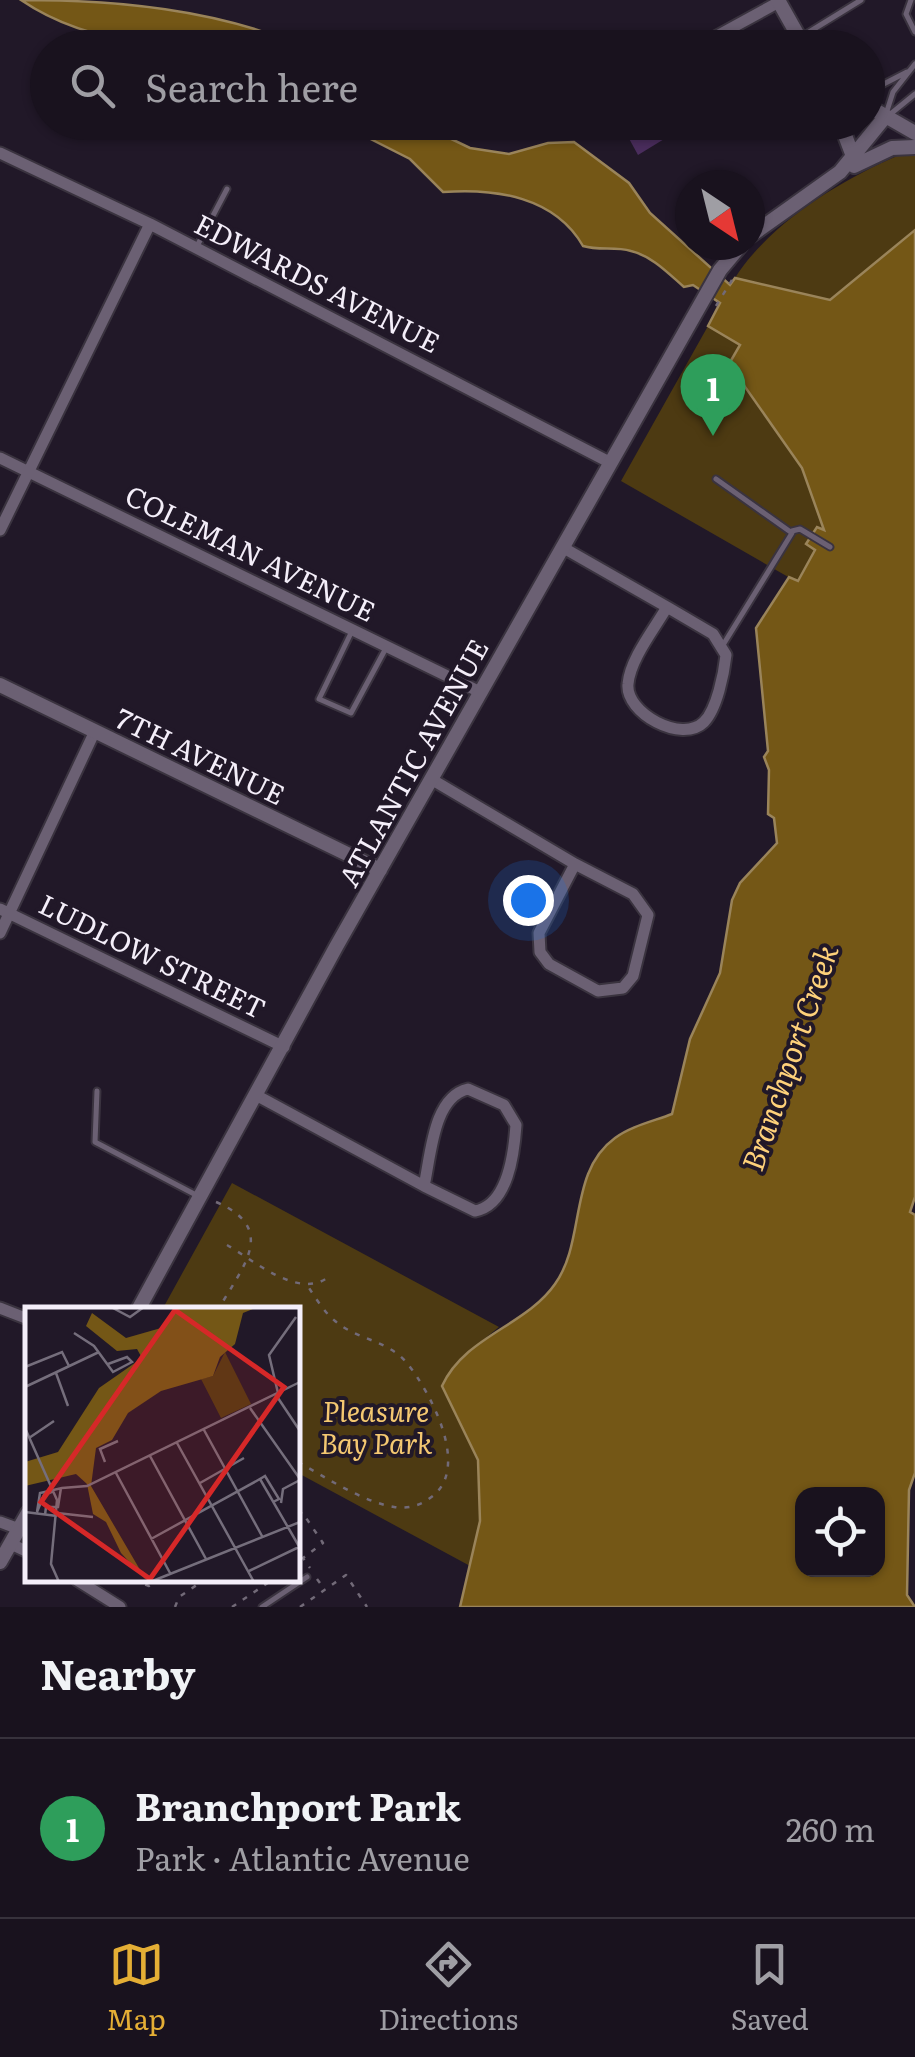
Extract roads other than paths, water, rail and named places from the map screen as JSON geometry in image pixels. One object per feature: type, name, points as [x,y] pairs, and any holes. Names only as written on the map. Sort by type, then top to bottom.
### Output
[{"type":"street","points":[[727,30],[778,1],[794,30]]},
{"type":"street","points":[[885,117],[915,133]]},
{"type":"street","points":[[847,140],[854,159]]},
{"type":"street","points":[[828,182],[868,140]]},
{"type":"street","points":[[765,226],[880,152],[915,147]]},
{"type":"street","name":"EDWARDS AVENUE","points":[[0,152],[150,224],[610,462]]},
{"type":"street","points":[[0,530],[150,224]]},
{"type":"street","name":"ATLANTIC AVENUE","points":[[140,1307],[562,546],[733,260]]},
{"type":"street","name":"COLEMAN AVENUE","points":[[0,458],[480,692]]},
{"type":"street","points":[[562,546],[714,634],[723,645],[725,662],[704,722],[686,730],[674,729],[636,708],[628,692],[630,675],[667,607]]},
{"type":"street","name":"7TH AVENUE","points":[[0,685],[380,870]]},
{"type":"street","points":[[0,933],[5,911],[94,731]]},
{"type":"street","points":[[431,780],[633,894],[648,915],[633,976],[615,991],[598,991],[549,964],[540,952],[539,933],[575,864]]},
{"type":"street","name":"LUDLOW STREET","points":[[5,911],[284,1047]]},
{"type":"street","points":[[256,1095],[465,1210],[482,1210],[501,1194],[516,1134],[509,1109],[479,1091],[460,1091],[448,1100],[424,1186]]},
{"type":"street","points":[[0,1308],[25,1317]]},
{"type":"street","points":[[0,1562],[25,1518]]},
{"type":"street","points":[[0,1522],[19,1529]]},
{"type":"street","points":[[12,1544],[25,1550]]},
{"type":"street","points":[[87,1582],[120,1607]]},
{"type":"lane","points":[[911,0],[906,14],[915,32]]},
{"type":"lane","points":[[821,30],[860,1]]},
{"type":"lane","points":[[885,82],[912,67]]},
{"type":"lane","points":[[885,117],[889,99],[912,67]]},
{"type":"lane","points":[[885,117],[915,94]]},
{"type":"lane","points":[[196,248],[227,190]]},
{"type":"lane","points":[[716,479],[792,530],[800,530],[830,547]]},
{"type":"lane","points":[[723,645],[792,530]]},
{"type":"lane","points":[[353,629],[319,698],[351,713],[387,645]]},
{"type":"lane","points":[[97,1091],[95,1142],[200,1197]]},
{"type":"lane","points":[[300,1581],[307,1576]]},
{"type":"lane","points":[[262,1607],[298,1582]]},
{"type":"water","points":[[21,0],[165,9],[256,30],[84,30]]},
{"type":"water","name":"Branchport Creek","points":[[373,140],[453,140],[470,148],[509,154],[548,143],[574,142],[629,183],[650,213],[675,236],[675,260],[702,260],[730,285],[735,278],[830,300],[915,230],[915,1197],[910,1212],[915,1215],[915,1473],[909,1490],[907,1595],[915,1607],[460,1607],[480,1521],[478,1460],[442,1386],[465,1355],[528,1311],[555,1284],[571,1248],[590,1169],[600,1152],[628,1130],[672,1114],[690,1039],[720,973],[732,900],[740,883],[777,843],[774,818],[768,814],[769,770],[764,757],[768,751],[756,628],[789,577],[798,581],[815,550],[806,544],[817,527],[824,530],[802,468],[729,364],[740,345],[708,326],[720,303],[693,285],[684,287],[639,253],[583,246],[571,229],[540,206],[503,194],[443,192],[410,159]]},
{"type":"place","name":"Branchport Park","points":[[713,436]]},
{"type":"park label","name":"Pleasure Bay Park","points":[[376,1426]]}]
